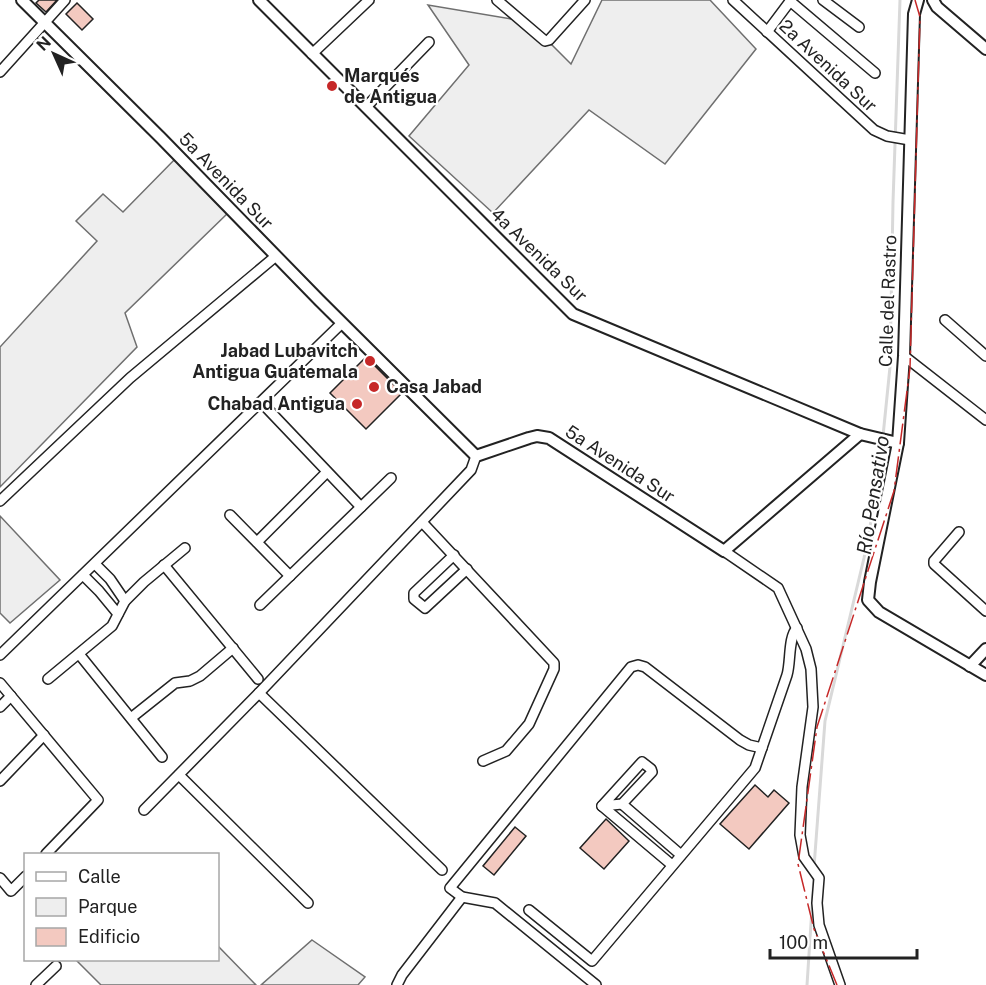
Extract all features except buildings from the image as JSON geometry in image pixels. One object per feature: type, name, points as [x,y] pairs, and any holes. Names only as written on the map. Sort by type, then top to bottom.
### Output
[{"type":"street","name":"5a Avenida Sur","points":[[22,0],[476,456],[537,436],[549,438],[724,550],[778,588],[797,628],[811,669],[813,694],[800,817],[802,849],[807,863],[819,878],[817,903],[819,924],[840,985]]},
{"type":"street","points":[[0,72],[65,0]]},
{"type":"street","name":"4a Avenida Sur","points":[[258,0],[573,314],[856,432],[895,442]]},
{"type":"street","points":[[312,54],[369,0]]},
{"type":"street","points":[[497,0],[545,41],[585,0]]},
{"type":"street","name":"2a Avenida Sur","points":[[733,0],[874,130],[891,137],[906,139]]},
{"type":"street","points":[[823,0],[859,27]]},
{"type":"street","name":"Calle del Rastro","points":[[918,0],[914,14],[906,139],[904,356],[895,442],[867,593],[868,600],[879,612],[970,666]]},
{"type":"street","points":[[933,0],[937,7],[986,48]]},
{"type":"street","points":[[767,32],[791,1],[875,73]]},
{"type":"street","points":[[366,107],[429,42]]},
{"type":"street","points":[[0,501],[130,378],[276,256]]},
{"type":"street","points":[[945,320],[986,356]]},
{"type":"street","points":[[0,655],[342,323]]},
{"type":"street","points":[[904,356],[986,420]]},
{"type":"street","points":[[261,402],[361,507]]},
{"type":"street","points":[[724,550],[850,442],[856,432]]},
{"type":"street","points":[[144,810],[471,470],[476,456]]},
{"type":"street","points":[[257,542],[327,472]]},
{"type":"street","points":[[260,605],[391,478]]},
{"type":"street","points":[[230,515],[290,576]]},
{"type":"street","points":[[422,522],[554,663],[554,669],[529,723],[506,751],[483,761]]},
{"type":"street","points":[[959,532],[934,561],[934,564],[986,611]]},
{"type":"street","points":[[48,679],[112,626],[125,601],[185,548]]},
{"type":"street","points":[[454,555],[414,593],[414,599],[425,608],[467,569]]},
{"type":"street","points":[[95,564],[110,579],[125,601]]},
{"type":"street","points":[[164,565],[258,679]]},
{"type":"street","points":[[83,575],[117,614]]},
{"type":"street","points":[[529,909],[592,961],[755,768],[790,662],[791,638],[797,628]]},
{"type":"street","points":[[131,718],[175,683],[190,681],[200,676],[233,648]]},
{"type":"street","points":[[986,650],[970,666],[986,675]]},
{"type":"street","points":[[78,654],[162,757]]},
{"type":"street","points":[[596,985],[495,903],[462,897],[450,888],[631,667],[638,665],[645,667],[740,740],[762,748]]},
{"type":"street","points":[[0,683],[98,800],[48,853]]},
{"type":"street","points":[[259,693],[442,870]]},
{"type":"street","points":[[0,707],[10,696]]},
{"type":"street","points":[[0,781],[44,735]]},
{"type":"street","points":[[644,763],[652,772],[622,804],[602,806],[639,764],[644,763]]},
{"type":"street","points":[[179,775],[308,903]]},
{"type":"street","points":[[622,804],[681,855]]},
{"type":"street","points":[[602,806],[672,865]]},
{"type":"street","points":[[0,878],[11,891],[24,878]]},
{"type":"street","points":[[397,985],[402,975],[462,897]]},
{"type":"street","points":[[36,985],[56,966]]},
{"type":"green space","points":[[602,0],[710,0],[756,49],[665,164],[589,110],[493,213],[409,136],[469,65],[428,5],[529,22],[571,64]]},
{"type":"green space","points":[[177,157],[230,211],[125,313],[137,347],[0,487],[0,347],[97,241],[76,221],[103,194],[123,212]]},
{"type":"green space","points":[[0,516],[60,580],[10,623],[0,613]]},
{"type":"green space","points":[[312,940],[365,977],[358,985],[261,985]]},
{"type":"green space","points":[[219,947],[256,985],[101,985],[77,961],[219,961]]},
{"type":"waterway","name":"Río Pensativo","points":[[883,436],[890,367],[900,0]]},
{"type":"waterway","name":"Río Pensativo","points":[[814,867],[825,721],[864,558],[882,442]]},
{"type":"waterway","name":"Río Pensativo","points":[[807,985],[814,877]]},
{"type":"power","points":[[837,985],[814,929],[798,864],[817,727],[894,491],[910,368],[920,17],[915,0]]},
{"type":"place","name":"Marqués de Antigua","points":[[332,86]]},
{"type":"place","name":"Jabad Lubavitch Antigua Guatemala","points":[[370,361]]},
{"type":"place","name":"Casa Jabad","points":[[374,387]]},
{"type":"place","name":"Chabad Antigua","points":[[357,404]]}]
